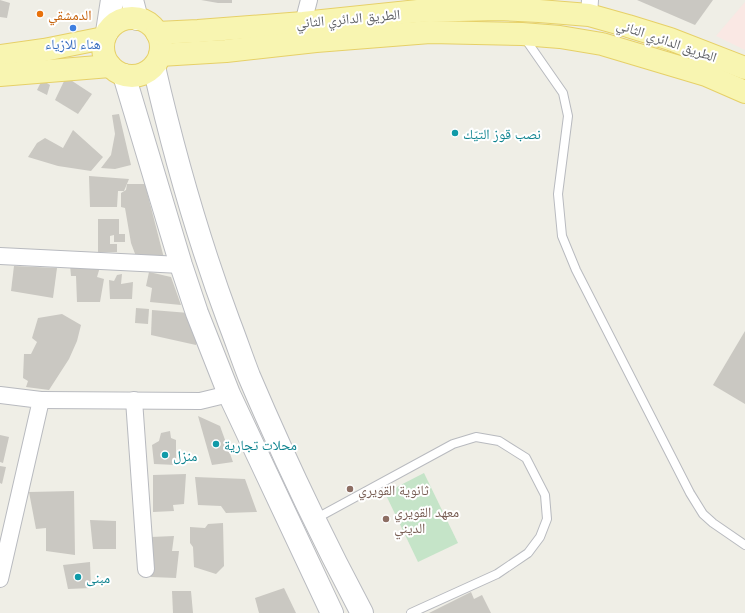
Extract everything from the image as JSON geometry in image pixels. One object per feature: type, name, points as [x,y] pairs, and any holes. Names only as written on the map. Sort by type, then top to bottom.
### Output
[{"type":"main road","points":[[112,0],[103,52],[105,59],[117,71],[132,77],[140,76],[147,72],[157,61]]},
{"type":"main road","name":"الطريق الدائري الثاني","points":[[157,33],[303,23],[418,11],[589,8],[745,68]]},
{"type":"main road","points":[[0,56],[44,50],[106,35],[116,23],[123,20],[134,9],[157,33],[161,44],[157,61],[184,187],[215,284],[249,375],[315,519],[362,613]]},
{"type":"main road","name":"الطريق الدائري الثاني","points":[[157,61],[226,51],[316,41],[430,32],[522,34],[560,37],[602,44],[706,75],[745,92]]},
{"type":"main road","points":[[0,75],[117,71]]},
{"type":"main road","points":[[117,71],[197,313],[229,394],[332,613]]},
{"type":"street","points":[[303,23],[309,0]]},
{"type":"street","points":[[0,256],[181,265]]},
{"type":"street","points":[[0,395],[41,400],[200,400],[229,394]]},
{"type":"street","points":[[0,579],[41,400]]},
{"type":"street","points":[[134,400],[146,570]]},
{"type":"lane","points":[[522,34],[563,92],[568,116],[558,194],[562,236],[576,270],[618,355],[703,514],[713,523],[745,545]]},
{"type":"lane","points":[[315,519],[453,444],[476,437],[499,441],[526,458],[544,495],[547,519],[540,537],[528,553],[497,574],[411,613]]},
{"type":"shaded area","points":[[745,2],[745,50],[716,36]]},
{"type":"green space","points":[[424,473],[458,543],[418,562],[385,493]]},
{"type":"building","points":[[0,0],[10,3],[7,18],[0,17]]},
{"type":"building","points":[[201,0],[232,0],[232,3],[218,3]]},
{"type":"building","points":[[637,0],[713,0],[695,25]]},
{"type":"building","points":[[66,77],[92,94],[78,114],[55,100]]},
{"type":"building","points":[[42,80],[50,85],[47,95],[37,90]]},
{"type":"building","points":[[119,114],[131,165],[115,169],[101,168],[111,155],[115,134],[112,115]]},
{"type":"building","points":[[73,130],[103,157],[91,171],[58,166],[28,157],[37,143],[45,138],[63,148]]},
{"type":"building","points":[[89,176],[129,179],[124,191],[118,191],[117,207],[90,207]]},
{"type":"building","points":[[127,184],[145,184],[165,262],[137,259],[131,243],[125,208],[121,207],[121,193],[126,190]]},
{"type":"building","points":[[98,219],[119,219],[119,234],[125,234],[125,242],[114,242],[114,235],[110,236],[110,244],[117,244],[117,252],[98,252]]},
{"type":"building","points":[[70,265],[100,267],[97,277],[104,279],[100,302],[77,302],[76,276],[71,276]]},
{"type":"building","points":[[14,266],[57,268],[53,298],[11,291]]},
{"type":"building","points":[[149,272],[171,277],[181,305],[150,302],[152,288],[146,286]]},
{"type":"building","points":[[122,274],[121,284],[133,282],[132,299],[110,299],[109,280],[114,281],[117,275]]},
{"type":"building","points":[[136,308],[149,309],[148,324],[135,323]]},
{"type":"building","points":[[152,310],[189,313],[197,335],[196,345],[151,335]]},
{"type":"building","points":[[62,314],[81,325],[77,341],[69,359],[49,390],[26,387],[28,381],[23,378],[24,354],[31,354],[37,342],[32,338],[38,318]]},
{"type":"building","points":[[745,331],[745,404],[713,385]]},
{"type":"building","name":"محلات تجارية","points":[[198,416],[220,426],[233,462],[212,465]]},
{"type":"building","name":"منزل","points":[[170,431],[171,438],[176,440],[176,465],[154,464],[152,445],[159,441],[161,433]]},
{"type":"building","points":[[0,435],[9,437],[3,463],[0,462]]},
{"type":"building","points":[[0,466],[6,467],[2,484],[0,483]]},
{"type":"building","points":[[186,474],[184,504],[173,505],[174,511],[153,512],[153,475]]},
{"type":"building","points":[[195,477],[245,479],[257,512],[226,513],[221,506],[198,505]]},
{"type":"building","points":[[74,491],[75,555],[46,551],[46,528],[36,529],[29,492]]},
{"type":"building","points":[[90,520],[116,521],[116,549],[93,549]]},
{"type":"building","points":[[223,523],[224,566],[216,574],[194,567],[193,547],[190,543],[190,527],[205,528],[208,524]]},
{"type":"building","points":[[174,536],[172,551],[179,551],[176,578],[151,577],[151,537]]},
{"type":"building","name":"مبنى","points":[[90,562],[91,588],[68,589],[63,565]]},
{"type":"building","points":[[284,588],[296,613],[259,613],[255,598]]},
{"type":"building","points":[[172,591],[191,591],[193,613],[173,613]]},
{"type":"building","points":[[471,592],[474,599],[482,595],[491,613],[429,613]]},
{"type":"place","name":"الدمشقي","points":[[40,14]]},
{"type":"place","name":"هناء للازياء","points":[[73,28]]},
{"type":"place","name":"نصب قوز التيّك","points":[[455,133]]},
{"type":"place","name":"محلات تجارية","points":[[216,444]]},
{"type":"place","name":"منزل","points":[[165,455]]},
{"type":"place","name":"ثانوية القويري","points":[[350,489]]},
{"type":"place","name":"معهد القويري الديني","points":[[386,519]]},
{"type":"place","name":"مبنى","points":[[78,577]]}]
